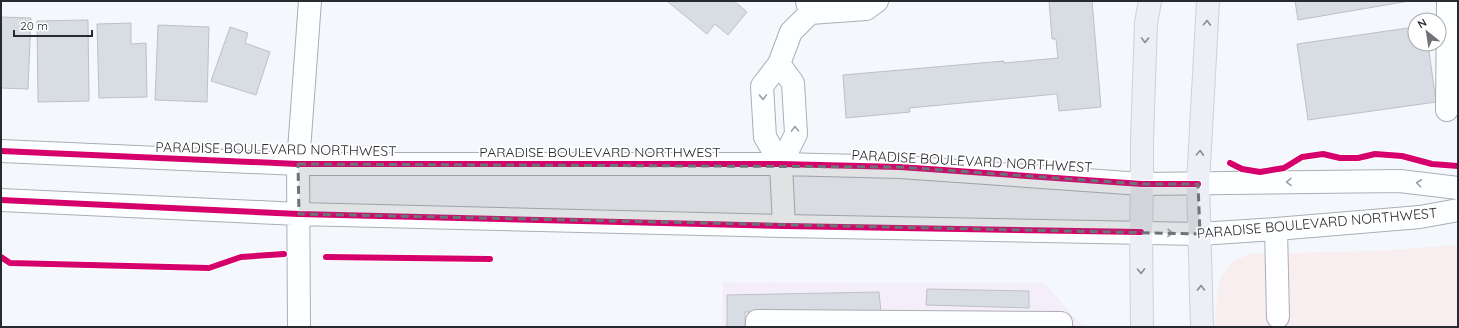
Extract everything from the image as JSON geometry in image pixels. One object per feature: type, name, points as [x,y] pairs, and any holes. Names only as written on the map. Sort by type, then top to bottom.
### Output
[{"type":"main road","points":[[1142,327],[1142,142],[1146,23],[1150,1]]},
{"type":"main road","points":[[1202,327],[1198,184],[1208,1]]},
{"type":"street","points":[[299,327],[298,164],[310,1]]},
{"type":"street","points":[[784,226],[781,164],[765,137],[762,86],[779,64],[791,32],[809,7],[866,9],[877,1]]},
{"type":"street","points":[[1447,110],[1448,1]]},
{"type":"street","points":[[779,64],[792,83],[796,134],[781,164]]},
{"type":"street","name":"PARADISE BOULEVARD NORTHWEST","points":[[1,151],[298,164],[781,164],[900,167],[1142,184],[1400,181],[1458,188]]},
{"type":"street","name":"PARADISE BOULEVARD NORTHWEST","points":[[1,200],[299,214],[784,226],[1200,234],[1276,229],[1420,216],[1458,210]]},
{"type":"street","points":[[1276,229],[1278,317]]},
{"type":"street","points":[[757,327],[757,321],[802,324],[1008,325],[1061,323],[1061,327]]},
{"type":"highlighted area","points":[[298,164],[900,167],[1142,184],[1198,184],[1200,234],[299,214]]},
{"type":"shaded area","points":[[1458,245],[1458,327],[1214,327],[1218,286],[1221,276],[1232,262],[1249,254],[1376,251]]},
{"type":"shaded area","points":[[723,282],[1044,283],[1084,327],[722,327]]},
{"type":"building","points":[[667,1],[734,1],[747,12],[728,35],[715,24],[707,34]]},
{"type":"building","points":[[1049,1],[1092,1],[1101,107],[1059,111],[1057,94],[909,108],[910,112],[846,118],[843,75],[1004,61],[1004,63],[1058,58],[1056,39],[1052,39]]},
{"type":"building","points":[[1295,1],[1409,1],[1298,20]]},
{"type":"building","points":[[1,17],[31,18],[28,89],[1,88]]},
{"type":"building","points":[[88,20],[89,101],[38,102],[37,21]]},
{"type":"building","points":[[131,23],[131,44],[146,43],[147,97],[99,98],[97,24]]},
{"type":"building","points":[[158,25],[209,27],[207,102],[155,100]]},
{"type":"building","points":[[230,27],[248,33],[245,43],[270,52],[256,95],[211,81]]},
{"type":"building","points":[[1407,28],[1407,52],[1429,52],[1436,102],[1308,120],[1297,44]]},
{"type":"building","points":[[927,289],[1029,291],[1029,308],[926,305]]},
{"type":"building","points":[[879,292],[881,312],[745,312],[745,327],[727,327],[727,295]]},
{"type":"cycle path","points":[[1,151],[298,164],[781,164],[900,167],[1142,184],[1198,184]]},
{"type":"cycle path","points":[[1230,163],[1242,169],[1260,172],[1284,168],[1302,157],[1323,154],[1340,158],[1358,158],[1375,154],[1402,156],[1432,164],[1458,166]]},
{"type":"cycle path","points":[[1,200],[299,214],[784,226],[1141,232]]},
{"type":"cycle path","points":[[1,257],[10,263],[209,268],[241,257],[284,254]]},
{"type":"cycle path","points":[[326,257],[490,259]]}]
